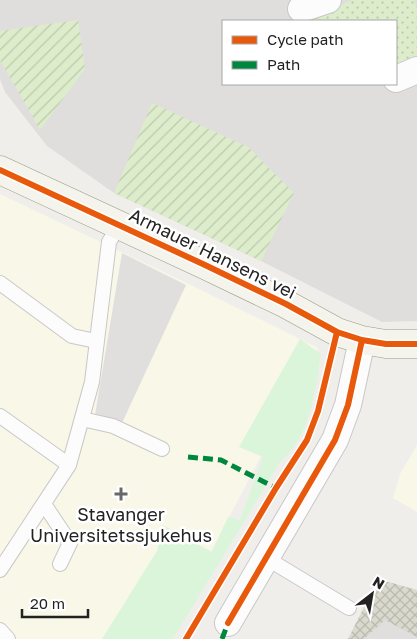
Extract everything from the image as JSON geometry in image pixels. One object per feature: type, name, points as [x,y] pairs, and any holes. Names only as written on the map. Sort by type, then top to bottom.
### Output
[{"type":"street","points":[[301,10],[328,0]]},
{"type":"street","points":[[397,79],[417,70]]},
{"type":"street","name":"Armauer Hansens vei","points":[[0,170],[286,304],[337,332],[362,340],[386,344],[417,344]]},
{"type":"street","points":[[228,623],[335,440],[348,405],[362,340]]},
{"type":"lane","points":[[0,570],[70,465],[92,382],[109,242],[119,225]]},
{"type":"lane","points":[[0,284],[72,336],[96,342]]},
{"type":"lane","points":[[0,416],[70,465]]},
{"type":"lane","points":[[82,419],[113,426],[162,448]]},
{"type":"lane","points":[[44,504],[70,543],[60,564]]},
{"type":"lane","points":[[266,558],[348,608]]},
{"type":"lane","points":[[0,630],[8,639]]},
{"type":"shaded area","points":[[0,0],[417,0],[417,321],[382,322],[261,261],[114,193],[47,146],[5,92],[0,79]]},
{"type":"shaded area","name":"Stavanger Universitetssjukehus","points":[[0,194],[318,348],[165,639],[0,639]]},
{"type":"shaded area","points":[[122,253],[186,285],[122,423],[95,415]]},
{"type":"shaded area","points":[[417,445],[417,512],[393,498],[400,474]]},
{"type":"shaded area","points":[[378,579],[417,590],[417,639],[348,639]]},
{"type":"shaded area","points":[[385,620],[417,637],[417,639],[364,639]]},
{"type":"green space","points":[[353,0],[414,0],[417,8],[417,65],[397,73],[397,20],[312,20],[310,16]]},
{"type":"green space","points":[[78,20],[85,69],[40,130],[0,60],[0,31]]},
{"type":"green space","points":[[152,103],[248,147],[294,193],[261,261],[114,193]]},
{"type":"green space","points":[[300,339],[321,354],[314,398],[305,426],[299,439],[280,462],[173,639],[102,639],[157,551],[163,525],[212,552],[228,517],[240,520],[263,457],[239,447]]},
{"type":"marked path","points":[[188,457],[221,460],[276,488]]},
{"type":"marked path","points":[[222,639],[228,623]]},
{"type":"cycle path","points":[[0,170],[205,265],[286,304],[337,332],[362,340],[386,344],[417,344]]},
{"type":"cycle path","points":[[186,639],[276,488],[307,440],[318,411],[337,332]]},
{"type":"cycle path","points":[[228,623],[335,440],[348,405],[362,340]]},
{"type":"place","name":"Stavanger Universitetssjukehus","points":[[121,494]]}]
